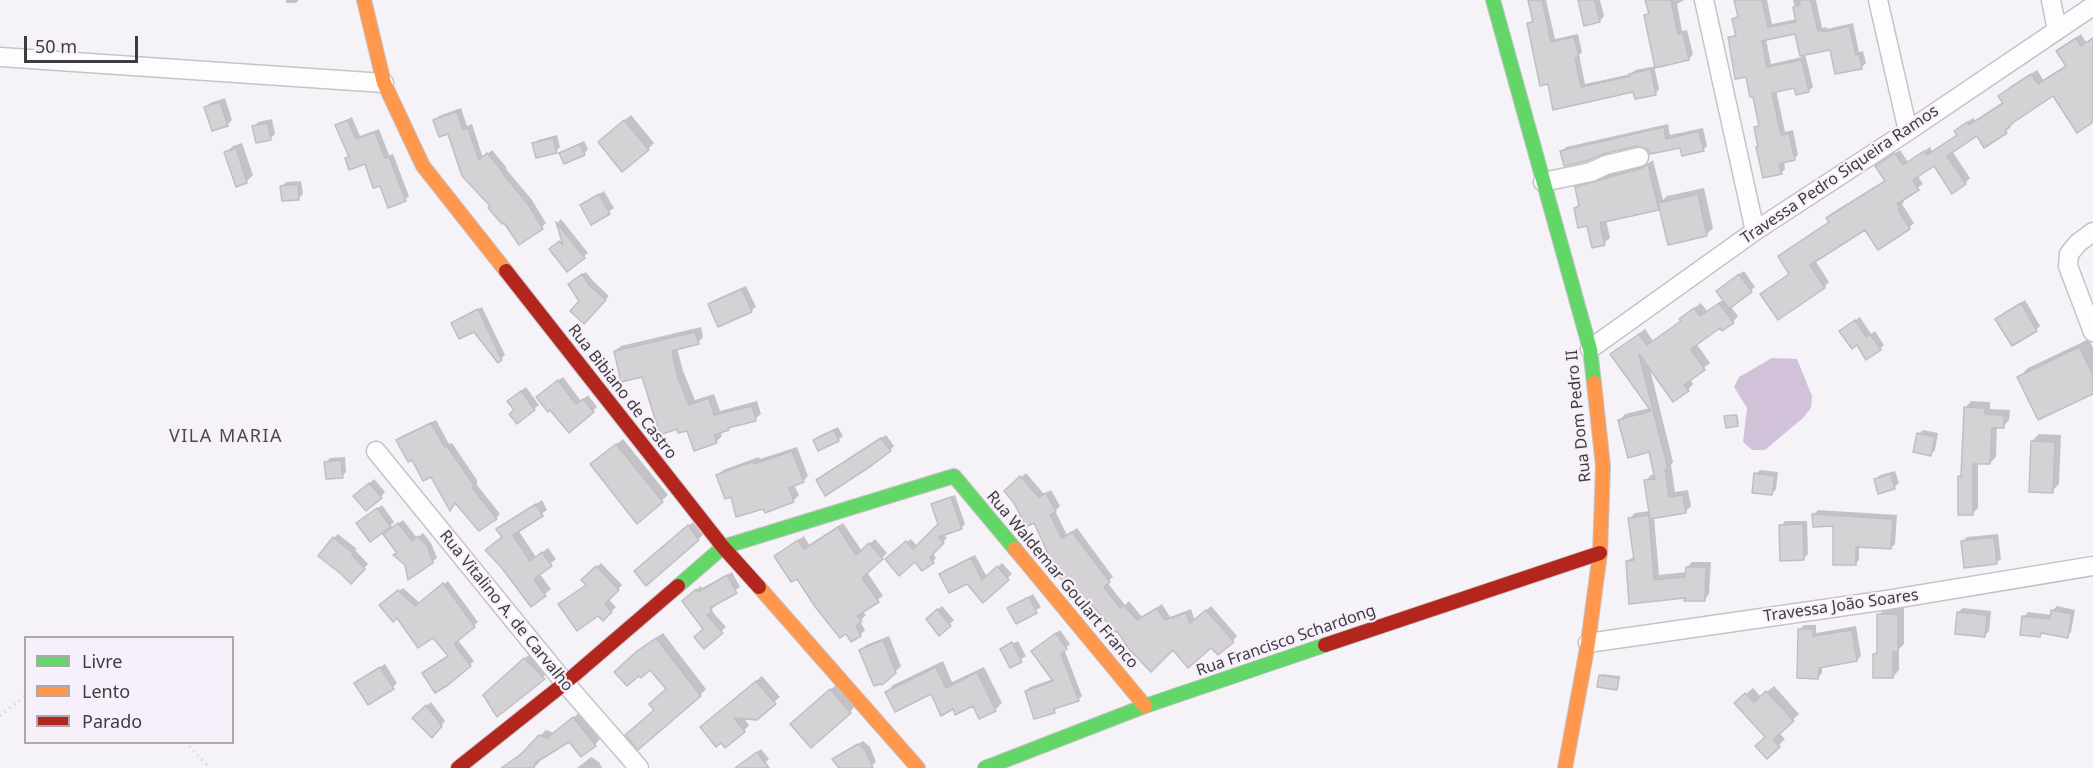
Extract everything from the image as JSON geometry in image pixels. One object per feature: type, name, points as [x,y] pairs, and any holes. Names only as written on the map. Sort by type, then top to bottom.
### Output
[{"type":"street","name":"Rua Bibiano de Castro","points":[[364,0],[384,83],[423,166],[723,547],[918,768]]},
{"type":"street","name":"Rua Dom Pedro II","points":[[1493,0],[1590,349],[1603,466],[1600,553],[1588,643],[1565,768]]},
{"type":"street","points":[[1704,0],[1755,231]]},
{"type":"street","points":[[1878,0],[1908,131]]},
{"type":"street","points":[[2051,0],[2057,30]]},
{"type":"street","name":"Travessa Pedro Siqueira Ramos","points":[[1590,349],[1755,231],[2093,6]]},
{"type":"street","points":[[0,57],[384,83]]},
{"type":"street","points":[[1543,182],[1592,172],[1606,165],[1639,158]]},
{"type":"street","points":[[2093,232],[2078,243],[2069,254],[2068,266],[2093,332]]},
{"type":"street","name":"Rua Vitalino A. de Carvalho","points":[[376,452],[565,683],[639,768]]},
{"type":"street","name":"Rua Waldemar Goulart Franco","points":[[723,547],[954,476],[1145,706]]},
{"type":"street","points":[[458,768],[565,683],[723,547]]},
{"type":"street","name":"Rua Francisco Schardong","points":[[985,768],[1145,706],[1600,553]]},
{"type":"street","name":"Travessa João Soares","points":[[1588,643],[1887,600],[2093,566]]},
{"type":"path","points":[[0,716],[24,697]]},
{"type":"path","points":[[187,744],[210,768]]},
{"type":"shaded area","points":[[1772,358],[1797,359],[1812,396],[1811,408],[1803,418],[1765,450],[1752,450],[1743,442],[1747,408],[1734,387],[1739,377]]},
{"type":"building","points":[[1528,0],[1542,0],[1551,42],[1574,37],[1579,57],[1575,58],[1581,87],[1651,69],[1656,95],[1635,99],[1633,92],[1553,110],[1548,84],[1540,86],[1527,23],[1533,22]]},
{"type":"building","points":[[1578,0],[1595,0],[1600,22],[1584,26]]},
{"type":"building","points":[[1645,0],[1671,0],[1678,34],[1683,33],[1689,60],[1655,68],[1644,15],[1649,14]]},
{"type":"building","points":[[1734,0],[1762,0],[1768,27],[1796,22],[1793,7],[1800,5],[1799,0],[1811,0],[1818,31],[1849,26],[1856,55],[1859,54],[1862,69],[1835,74],[1830,50],[1800,56],[1795,34],[1762,41],[1767,67],[1802,60],[1809,92],[1796,95],[1794,88],[1772,93],[1781,135],[1789,133],[1795,160],[1779,164],[1782,174],[1763,178],[1756,147],[1758,147],[1754,127],[1759,126],[1753,97],[1750,97],[1746,77],[1735,79],[1728,37],[1736,36],[1732,19],[1738,17]]},
{"type":"building","points":[[2076,38],[2081,46],[2093,38],[2093,122],[2077,133],[2053,96],[2014,122],[2005,130],[2007,133],[1984,148],[1977,136],[1947,156],[1966,184],[1952,194],[1934,166],[1913,180],[1919,190],[1897,204],[1900,208],[1898,210],[1910,229],[1878,250],[1865,230],[1810,265],[1825,288],[1778,320],[1760,294],[1789,274],[1778,256],[1829,222],[1826,218],[1885,181],[1875,166],[1895,153],[1903,165],[1924,151],[1927,155],[1957,135],[1954,131],[1967,122],[1969,125],[2003,103],[1998,96],[2031,74],[2038,84],[2066,66],[2056,51]]},
{"type":"building","points":[[220,102],[228,126],[212,131],[204,107]]},
{"type":"building","points":[[457,111],[463,130],[468,128],[479,160],[487,153],[528,204],[543,229],[519,245],[504,223],[502,224],[488,208],[490,206],[462,176],[448,134],[439,137],[433,120]]},
{"type":"building","points":[[348,120],[356,139],[375,132],[385,158],[389,157],[406,201],[388,208],[380,186],[373,188],[365,164],[349,170],[345,158],[349,157],[335,125]]},
{"type":"building","points":[[624,120],[649,150],[622,172],[598,142]]},
{"type":"building","points":[[268,123],[271,140],[256,143],[252,126]]},
{"type":"building","points":[[1664,127],[1666,139],[1699,131],[1704,151],[1682,156],[1680,148],[1650,154],[1647,149],[1636,146],[1564,166],[1560,151]]},
{"type":"building","points":[[553,138],[557,153],[536,158],[532,143]]},
{"type":"building","points":[[580,144],[585,155],[564,164],[559,153]]},
{"type":"building","points":[[236,148],[247,183],[236,187],[224,152]]},
{"type":"building","points":[[1648,164],[1659,210],[1600,223],[1605,245],[1592,248],[1587,226],[1578,228],[1574,208],[1579,206],[1575,187],[1642,168]]},
{"type":"building","points":[[298,184],[299,200],[282,201],[280,186]]},
{"type":"building","points":[[599,194],[610,214],[591,225],[580,205]]},
{"type":"building","points":[[1698,194],[1707,236],[1668,245],[1658,203]]},
{"type":"building","points":[[556,222],[585,258],[567,272],[549,249],[559,241],[563,245]]},
{"type":"building","points":[[582,274],[589,285],[606,300],[584,324],[570,311],[579,301],[568,284]]},
{"type":"building","points":[[1739,274],[1752,292],[1729,309],[1716,291]]},
{"type":"building","points":[[742,289],[752,312],[718,327],[708,304]]},
{"type":"building","points":[[1719,303],[1734,323],[1722,331],[1720,328],[1691,349],[1705,370],[1684,385],[1689,391],[1673,402],[1639,354],[1668,469],[1665,470],[1669,497],[1683,495],[1686,513],[1650,519],[1644,480],[1655,479],[1649,452],[1628,458],[1618,420],[1651,411],[1610,354],[1639,334],[1647,345],[1681,321],[1679,319],[1694,308],[1700,316]]},
{"type":"building","points":[[2021,303],[2037,331],[2012,346],[1995,319]]},
{"type":"building","points":[[478,309],[502,360],[498,363],[474,332],[459,339],[451,323]]},
{"type":"building","points":[[1855,320],[1866,337],[1870,334],[1881,350],[1866,360],[1857,345],[1852,349],[1839,331]]},
{"type":"building","points":[[695,332],[699,344],[672,351],[678,378],[689,405],[709,398],[714,415],[752,406],[756,421],[728,428],[729,430],[714,435],[717,443],[694,451],[687,431],[678,433],[677,429],[660,435],[642,377],[621,382],[614,351]]},
{"type":"building","points":[[2079,347],[2093,375],[2093,394],[2038,420],[2017,377]]},
{"type":"building","points":[[558,380],[576,404],[583,399],[594,412],[569,433],[536,397]]},
{"type":"building","points":[[521,391],[535,410],[517,424],[509,414],[514,410],[507,401]]},
{"type":"building","points":[[1964,407],[1985,408],[1985,414],[2004,415],[2004,428],[1992,428],[1990,464],[1973,464],[1973,515],[1958,515],[1958,476],[1961,477]]},
{"type":"building","points":[[1736,415],[1738,426],[1726,428],[1724,416]]},
{"type":"building","points":[[431,423],[445,447],[447,446],[473,484],[473,489],[497,519],[479,531],[455,503],[450,511],[431,477],[423,481],[412,460],[408,462],[396,440]]},
{"type":"building","points":[[834,430],[839,441],[818,451],[813,440]]},
{"type":"building","points":[[1917,433],[1935,437],[1931,456],[1913,452]]},
{"type":"building","points":[[881,438],[891,451],[825,496],[816,480]]},
{"type":"building","points":[[2031,441],[2055,442],[2053,493],[2029,492]]},
{"type":"building","points":[[616,444],[663,502],[637,524],[590,464]]},
{"type":"building","points":[[792,451],[804,482],[789,488],[794,502],[765,513],[763,509],[736,517],[731,497],[725,499],[716,475],[754,461],[754,464]]},
{"type":"building","points":[[341,460],[343,478],[326,479],[324,462]]},
{"type":"building","points":[[1754,473],[1775,476],[1772,495],[1752,493]]},
{"type":"building","points":[[1891,474],[1895,489],[1878,494],[1874,479]]},
{"type":"building","points":[[1020,476],[1039,497],[1046,493],[1056,512],[1050,515],[1062,538],[1072,532],[1110,582],[1104,587],[1120,608],[1124,605],[1137,620],[1157,608],[1165,620],[1186,613],[1190,623],[1206,610],[1234,642],[1218,655],[1211,648],[1188,668],[1173,650],[1151,672],[1087,599],[1084,601],[1072,585],[1068,589],[1057,573],[1034,523],[1026,527],[1014,503],[1004,491]]},
{"type":"building","points":[[369,483],[382,498],[366,511],[353,496]]},
{"type":"building","points":[[951,497],[962,529],[939,537],[944,543],[930,557],[934,563],[922,571],[915,562],[899,576],[885,559],[906,541],[913,549],[938,524],[931,504]]},
{"type":"building","points":[[536,504],[543,516],[513,535],[530,561],[542,552],[552,566],[534,579],[546,596],[531,607],[485,550],[502,537],[496,529]]},
{"type":"building","points":[[377,508],[391,527],[370,542],[356,523]]},
{"type":"building","points":[[1812,514],[1893,519],[1891,549],[1856,547],[1856,565],[1833,565],[1833,526],[1813,527]]},
{"type":"building","points":[[1649,515],[1654,580],[1685,577],[1686,567],[1706,567],[1705,601],[1684,601],[1685,598],[1629,604],[1626,561],[1634,560],[1628,518]]},
{"type":"building","points":[[398,523],[412,541],[418,536],[428,547],[433,563],[408,580],[405,565],[393,555],[397,553],[383,534]]},
{"type":"building","points":[[1803,524],[1804,560],[1780,561],[1779,525]]},
{"type":"building","points":[[688,525],[699,540],[646,586],[634,571]]},
{"type":"building","points":[[838,527],[856,555],[869,543],[883,559],[862,578],[879,602],[857,616],[862,621],[856,626],[861,636],[851,642],[846,634],[840,638],[797,579],[791,582],[774,556],[798,540],[804,549]]},
{"type":"building","points":[[333,537],[354,554],[352,555],[365,569],[351,584],[318,556]]},
{"type":"building","points":[[1994,537],[1997,564],[1964,568],[1961,541]]},
{"type":"building","points":[[971,558],[982,580],[997,566],[1009,580],[983,603],[967,584],[949,593],[939,574]]},
{"type":"building","points":[[596,566],[619,590],[605,604],[612,612],[603,621],[598,616],[577,631],[558,604],[586,585],[581,580]]},
{"type":"building","points":[[727,575],[737,593],[710,608],[712,611],[707,615],[723,633],[704,649],[694,637],[703,629],[682,601],[696,589],[698,592]]},
{"type":"building","points":[[443,583],[475,627],[454,644],[471,666],[435,693],[422,673],[448,656],[433,638],[418,648],[397,618],[393,622],[379,605],[398,590],[415,606]]},
{"type":"building","points":[[1029,597],[1037,613],[1016,624],[1007,608]]},
{"type":"building","points":[[937,609],[951,626],[939,636],[926,619]]},
{"type":"building","points":[[2051,610],[2072,614],[2068,638],[2041,633],[2040,637],[2020,635],[2022,616],[2050,619]]},
{"type":"building","points":[[1957,612],[1987,615],[1985,637],[1955,634]]},
{"type":"building","points":[[1877,614],[1898,614],[1898,652],[1893,652],[1893,678],[1873,678],[1873,654],[1877,654]]},
{"type":"building","points":[[1798,629],[1813,629],[1813,636],[1852,630],[1857,661],[1819,668],[1818,679],[1797,678]]},
{"type":"building","points":[[1056,633],[1067,649],[1061,654],[1079,701],[1054,709],[1055,713],[1034,719],[1025,691],[1053,681],[1031,651]]},
{"type":"building","points":[[656,638],[701,696],[638,750],[625,735],[654,710],[649,704],[666,689],[650,670],[627,686],[614,672],[637,651]]},
{"type":"building","points":[[883,640],[896,673],[882,685],[874,686],[859,650]]},
{"type":"building","points":[[1012,642],[1022,662],[1010,668],[1000,649]]},
{"type":"building","points":[[524,658],[545,679],[497,717],[483,695]]},
{"type":"building","points":[[380,667],[394,689],[368,705],[354,683]]},
{"type":"building","points":[[936,667],[946,688],[977,672],[996,711],[979,719],[973,706],[955,715],[953,709],[941,716],[931,694],[895,712],[885,692]]},
{"type":"building","points":[[1599,675],[1619,678],[1617,690],[1597,687]]},
{"type":"building","points":[[756,681],[776,704],[757,720],[734,718],[745,732],[725,748],[721,743],[716,747],[700,727]]},
{"type":"building","points":[[830,689],[851,713],[811,748],[790,724]]},
{"type":"building","points":[[1766,691],[1794,721],[1773,740],[1780,747],[1767,759],[1755,746],[1765,737],[1734,703],[1745,693],[1754,702]]},
{"type":"building","points":[[426,705],[442,726],[432,738],[412,718]]},
{"type":"building","points":[[573,717],[596,746],[581,757],[569,742],[535,763],[534,768],[501,768],[520,755],[539,735],[547,738]]},
{"type":"building","points":[[858,744],[866,751],[873,768],[839,768],[832,759]]},
{"type":"building","points":[[757,752],[769,768],[735,768]]},
{"type":"traffic: fast","points":[[1493,0],[1590,349],[1594,383]]},
{"type":"traffic: fast","points":[[678,586],[723,547],[954,476],[1015,549]]},
{"type":"traffic: fast","points":[[985,768],[1145,706],[1325,645]]},
{"type":"traffic: slow","points":[[364,0],[384,83],[423,166],[506,271]]},
{"type":"traffic: slow","points":[[1565,768],[1588,643],[1600,553],[1603,466],[1594,383]]},
{"type":"traffic: slow","points":[[1015,549],[1145,706]]},
{"type":"traffic: slow","points":[[759,587],[918,768]]},
{"type":"traffic: jam","points":[[506,271],[723,547],[759,587]]},
{"type":"traffic: jam","points":[[1325,645],[1600,553]]},
{"type":"traffic: jam","points":[[458,768],[565,683],[678,586]]},
{"type":"district","name":"VILA MARIA","points":[[226,437]]}]
